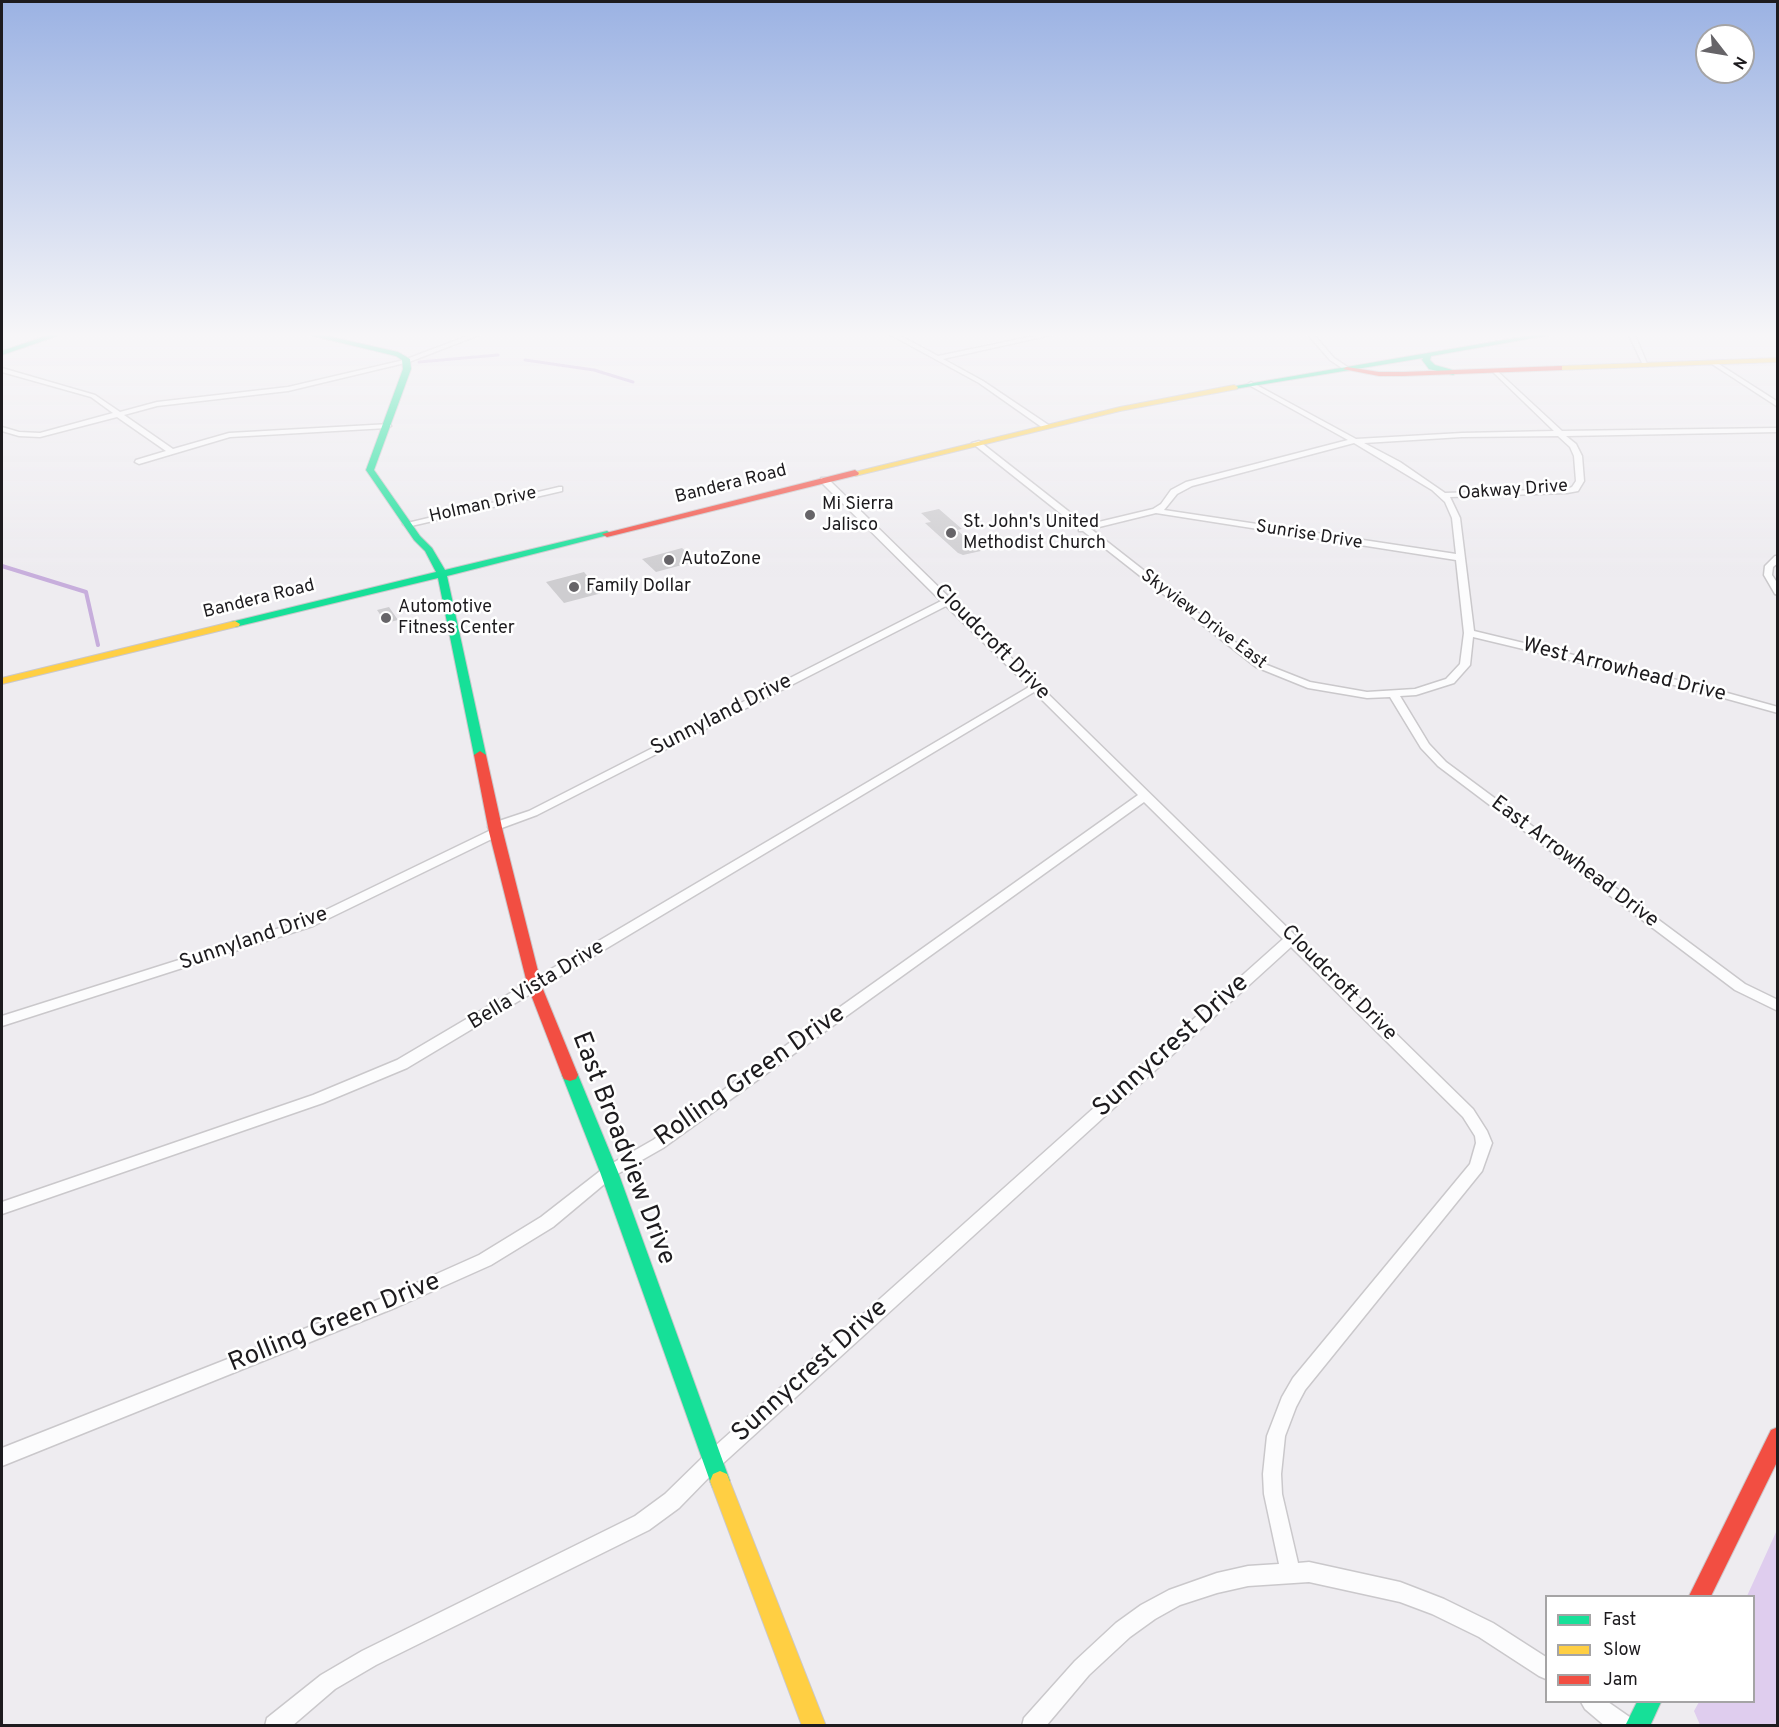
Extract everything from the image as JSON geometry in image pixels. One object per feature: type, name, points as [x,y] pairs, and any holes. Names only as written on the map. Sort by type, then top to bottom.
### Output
[{"type":"main road","points":[[387,426],[391,416]]},
{"type":"main road","name":"Bandera Road","points":[[2,681],[1046,426],[1097,416]]},
{"type":"main road","name":"East Broadview Drive","points":[[387,426],[370,470],[407,524],[429,550],[442,574],[495,830],[535,987],[609,1172],[712,1461],[814,1725]]},
{"type":"main road","points":[[1700,1595],[1778,1437]]},
{"type":"main road","points":[[1637,1725],[1648,1703]]},
{"type":"street","points":[[2,429],[19,434],[40,435],[112,416]]},
{"type":"street","points":[[120,416],[172,452]]},
{"type":"street","points":[[1031,416],[1046,426]]},
{"type":"street","points":[[1308,416],[1397,464],[1443,495]]},
{"type":"street","name":"Oakway Drive","points":[[1443,495],[1575,489],[1581,477],[1578,456],[1563,434],[1543,416]]},
{"type":"street","points":[[139,462],[229,435],[387,426]]},
{"type":"street","points":[[1082,529],[1156,511],[1164,506],[1174,492],[1189,484],[1354,441],[1462,435],[1778,430]]},
{"type":"street","name":"Skyview Drive East","points":[[976,443],[1082,529],[1259,665],[1287,678],[1336,691],[1394,695],[1428,690],[1450,681],[1465,665],[1469,633],[1462,558],[1456,518],[1452,506],[1443,495]]},
{"type":"street","name":"Cloudcroft Drive","points":[[824,480],[1468,1113],[1482,1135],[1484,1143],[1478,1167],[1299,1384],[1288,1403],[1276,1436],[1272,1474],[1290,1572]]},
{"type":"street","name":"Holman Drive","points":[[407,524],[559,489]]},
{"type":"street","name":"Sunrise Drive","points":[[1156,511],[1462,558]]},
{"type":"street","points":[[1778,558],[1769,566],[1768,574],[1778,592]]},
{"type":"street","name":"Sunnyland Drive","points":[[2,1021],[309,924],[533,813],[948,601]]},
{"type":"street","name":"West Arrowhead Drive","points":[[1469,633],[1698,688],[1778,710]]},
{"type":"street","name":"Bella Vista Drive","points":[[2,1208],[318,1099],[419,1054],[1036,687]]},
{"type":"street","name":"East Arrowhead Drive","points":[[1394,695],[1425,746],[1442,764],[1740,987],[1778,1006]]},
{"type":"street","name":"Rolling Green Drive","points":[[2,1457],[448,1278],[485,1260],[547,1222],[609,1172],[658,1144],[1146,795]]},
{"type":"street","name":"Sunnycrest Drive","points":[[275,1725],[328,1683],[369,1658],[642,1523],[672,1501],[712,1461],[1292,939]]},
{"type":"street","points":[[1032,1725],[1082,1668],[1123,1630],[1149,1612],[1176,1597],[1217,1583],[1290,1572],[1310,1572],[1363,1582],[1437,1606],[1486,1630],[1545,1668]]},
{"type":"street","points":[[1595,1703],[1623,1725]]},
{"type":"shaded area","points":[[1777,1530],[1777,1725],[1700,1725],[1694,1711],[1698,1703],[1755,1703],[1755,1595],[1747,1595]]},
{"type":"building","name":"St. John's United Methodist Church","points":[[939,509],[962,529],[957,530],[981,551],[963,555],[958,553],[925,523],[931,522],[921,513]]},
{"type":"building","name":"AutoZone","points":[[682,548],[697,561],[656,572],[642,559]]},
{"type":"building","name":"Family Dollar","points":[[584,572],[602,593],[564,603],[546,582]]},
{"type":"building","points":[[389,607],[398,620],[386,623],[377,610]]},
{"type":"waterway","points":[[2,566],[86,592],[98,645]]},
{"type":"traffic: fast","points":[[390,416],[370,470],[417,538],[429,550],[442,574],[480,755]]},
{"type":"traffic: fast","points":[[235,624],[607,534]]},
{"type":"traffic: fast","points":[[570,1075],[609,1172],[720,1481]]},
{"type":"traffic: fast","points":[[1637,1726],[1648,1703]]},
{"type":"traffic: slow","points":[[855,473],[1093,416]]},
{"type":"traffic: slow","points":[[2,681],[235,624]]},
{"type":"traffic: slow","points":[[720,1481],[814,1726]]},
{"type":"traffic: jam","points":[[607,534],[855,473]]},
{"type":"traffic: jam","points":[[480,755],[496,832],[535,987],[570,1075]]},
{"type":"traffic: jam","points":[[1700,1595],[1778,1437]]},
{"type":"place","name":"Mi Sierra Jalisco","points":[[810,515]]},
{"type":"place","name":"St. John's United Methodist Church","points":[[951,533]]},
{"type":"place","name":"AutoZone","points":[[669,560]]},
{"type":"place","name":"Family Dollar","points":[[574,587]]},
{"type":"place","name":"Automotive Fitness Center","points":[[386,618]]}]
